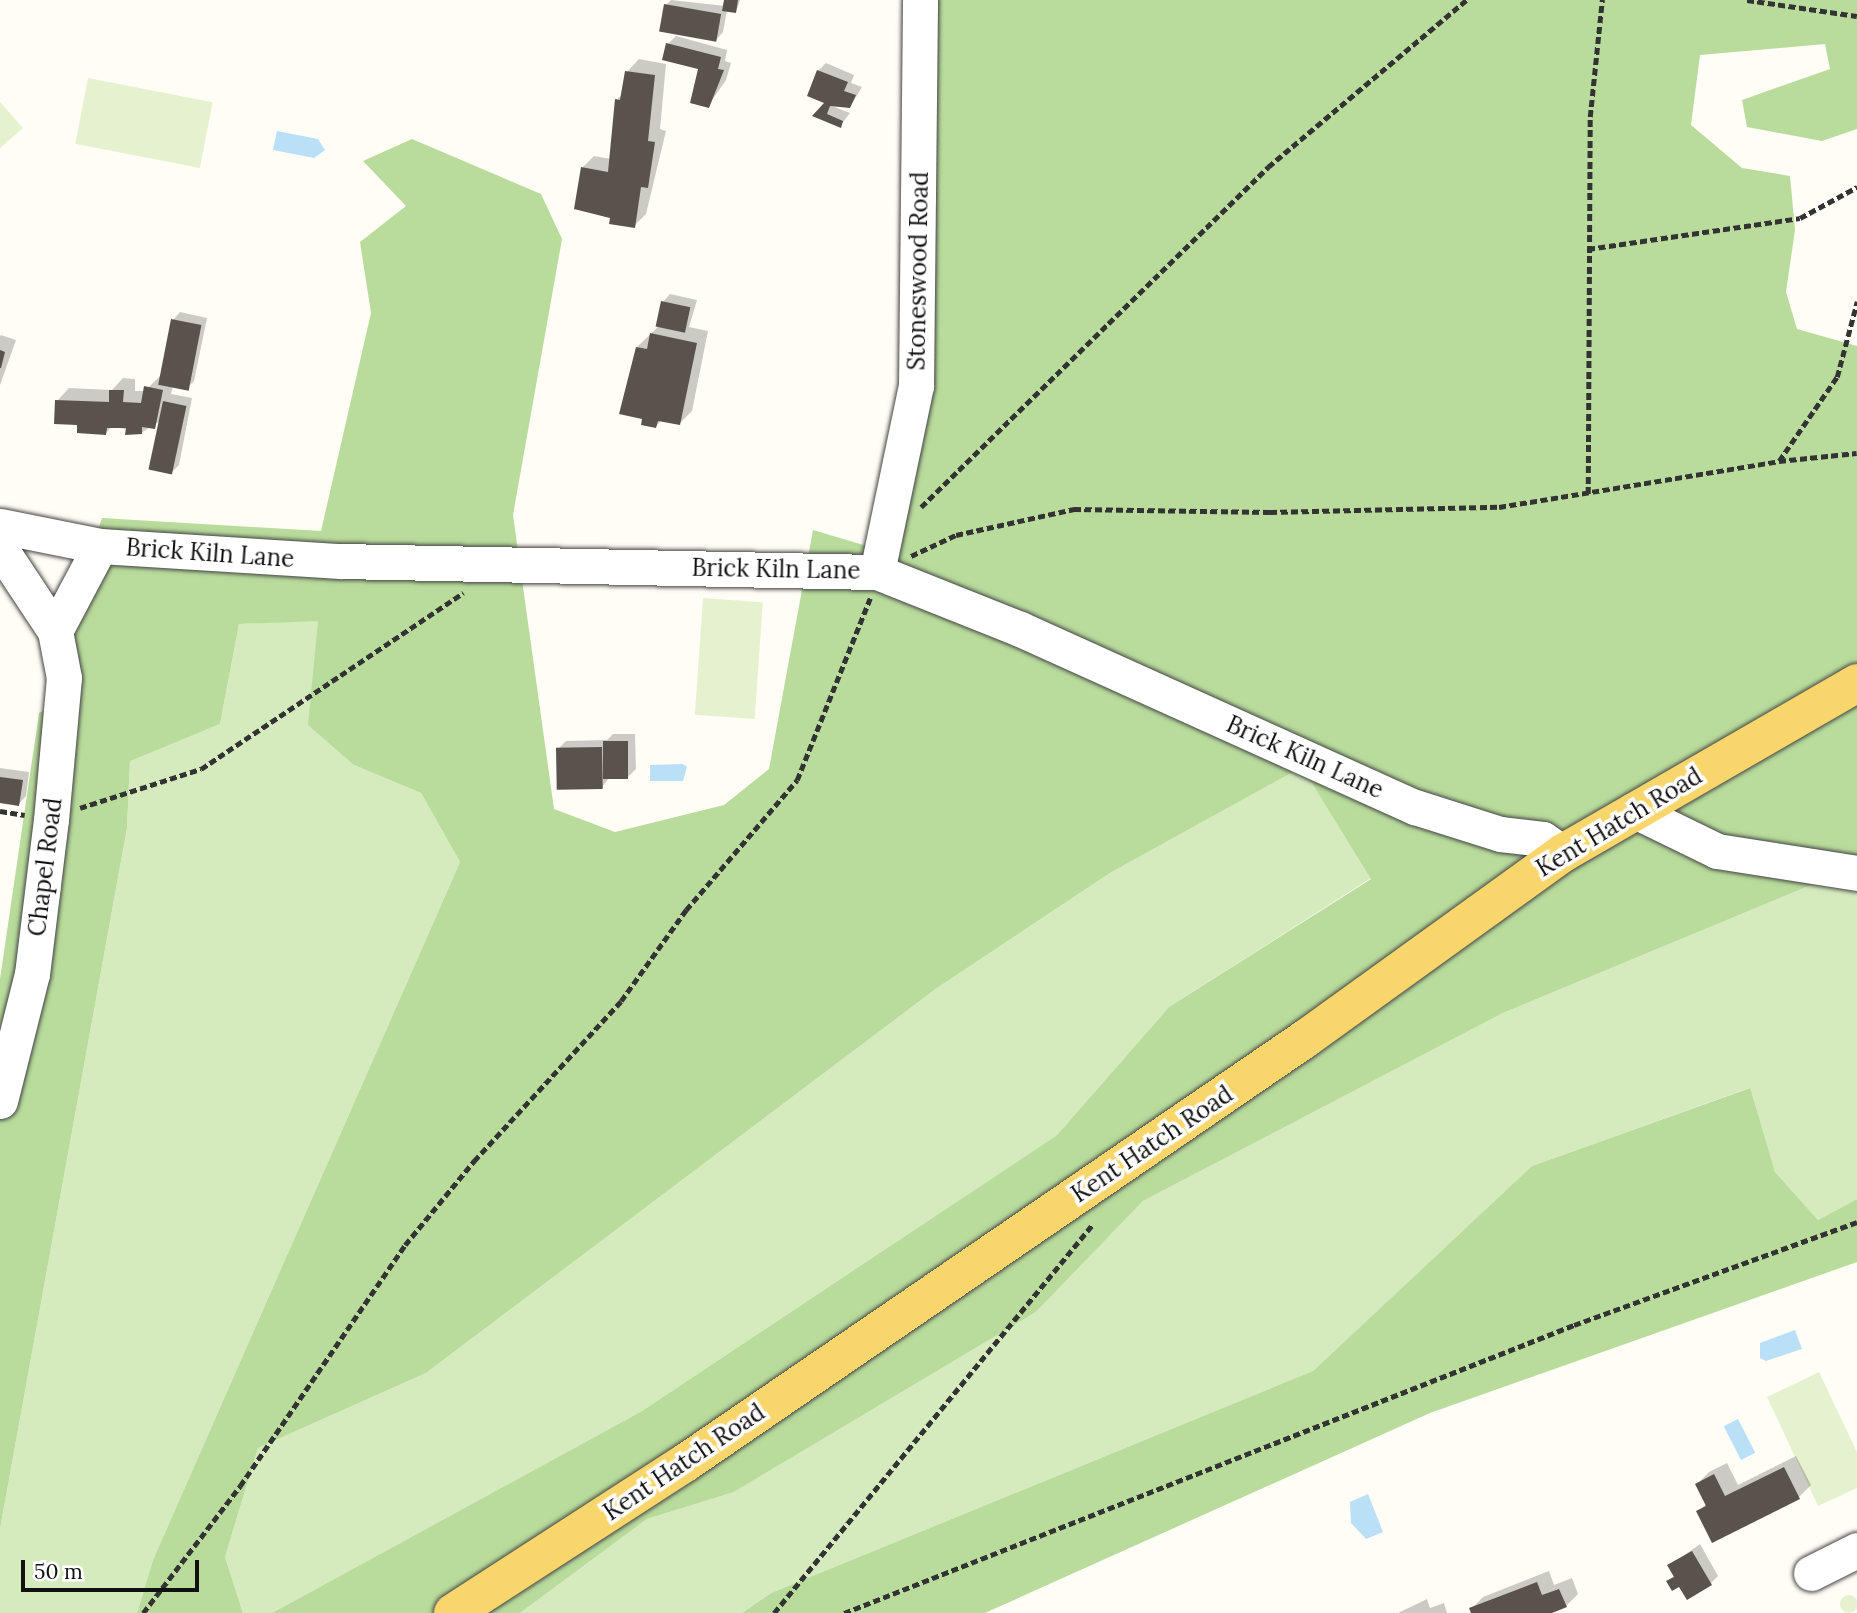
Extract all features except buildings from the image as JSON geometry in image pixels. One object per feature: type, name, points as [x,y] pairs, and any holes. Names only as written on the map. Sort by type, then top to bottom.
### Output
[{"type":"main road","name":"Kent Hatch Road","points":[[453,1613],[685,1463],[1198,1113],[1563,853],[1633,810],[1857,683]]},
{"type":"street","name":"Stoneswood Road","points":[[882,556],[916,386],[920,0]]},
{"type":"street","name":"Brick Kiln Lane","points":[[0,526],[100,546],[341,561],[882,556],[1020,629],[1415,807],[1500,834],[1543,839],[1563,853]]},
{"type":"street","points":[[0,548],[55,631],[100,546]]},
{"type":"street","name":"Chapel Road","points":[[0,1101],[32,974],[51,820],[64,678],[55,631]]},
{"type":"street","points":[[1633,810],[1717,851],[1857,873]]},
{"type":"street","points":[[1811,1573],[1857,1550]]},
{"type":"path","points":[[143,1613],[240,1486],[405,1245],[474,1161],[621,1001],[686,910],[797,780],[866,610],[882,556],[1268,167],[1466,0]]},
{"type":"path","points":[[1588,494],[1590,117],[1602,0]]},
{"type":"path","points":[[1747,0],[1857,16]]},
{"type":"path","points":[[1588,249],[1801,218],[1857,187]]},
{"type":"path","points":[[1779,461],[1837,377],[1857,302]]},
{"type":"path","points":[[882,556],[956,535],[1074,509],[1270,512],[1499,507],[1779,461],[1857,453]]},
{"type":"path","points":[[51,820],[201,769],[471,588]]},
{"type":"path","points":[[774,1613],[1096,1220]]},
{"type":"path","points":[[844,1613],[1574,1325],[1857,1222]]},
{"type":"green space","points":[[938,0],[1857,0],[1857,129],[1822,141],[1747,127],[1742,100],[1830,69],[1825,44],[1700,55],[1691,125],[1742,168],[1790,176],[1795,230],[1786,292],[1797,329],[1857,346],[1857,866],[1503,1013],[1143,1201],[1036,1312],[734,1492],[647,1519],[520,1613],[272,1613],[642,1411],[1057,1135],[1169,1007],[1371,879],[1302,767],[1110,873],[937,988],[426,1373],[258,1448],[225,1557],[243,1613],[137,1613],[153,1560],[460,862],[421,793],[354,765],[308,725],[318,621],[239,624],[220,724],[130,761],[127,828],[0,1529],[0,979],[39,713],[78,692],[67,624],[102,518],[321,531],[371,313],[360,242],[406,206],[363,161],[412,139],[541,194],[562,239],[513,515],[554,809],[615,832],[724,805],[769,769],[813,530],[894,554]]},
{"type":"green space","points":[[88,78],[213,102],[200,168],[75,144]]},
{"type":"green space","points":[[0,102],[23,128],[0,148]]},
{"type":"green space","points":[[703,598],[763,602],[755,719],[695,715]]},
{"type":"green space","points":[[318,620],[354,765],[421,793],[460,862],[153,1560],[137,1613],[0,1613],[0,1529],[127,828],[130,760],[220,724],[239,624]]},
{"type":"green space","points":[[1302,767],[1371,878],[1169,1007],[1057,1135],[642,1411],[272,1613],[243,1613],[225,1557],[258,1448],[426,1373],[937,988],[1110,873]]},
{"type":"green space","points":[[1857,866],[1857,1199],[1818,1220],[1775,1172],[1749,1088],[1532,1166],[1313,1371],[771,1593],[742,1613],[520,1613],[647,1519],[734,1492],[1036,1312],[1143,1201],[1503,1013]]},
{"type":"green space","points":[[1750,1088],[1775,1172],[1818,1220],[1857,1199],[1857,1262],[1430,1413],[985,1613],[742,1613],[771,1593],[1313,1371],[1532,1166]]},
{"type":"green space","points":[[1819,1372],[1857,1452],[1857,1488],[1818,1506],[1767,1397]]},
{"type":"green space","points":[[1845,1595],[1853,1595],[1858,1604],[1856,1611],[1845,1613],[1840,1608],[1840,1600]]},
{"type":"water","points":[[277,131],[318,139],[325,150],[314,158],[273,150]]},
{"type":"water","points":[[683,764],[687,767],[683,781],[650,781],[650,765]]},
{"type":"water","points":[[1795,1330],[1802,1349],[1766,1361],[1760,1358],[1760,1343]]},
{"type":"water","points":[[1738,1419],[1755,1453],[1741,1460],[1724,1426]]},
{"type":"water","points":[[1368,1494],[1383,1532],[1366,1539],[1351,1523],[1350,1502]]}]
